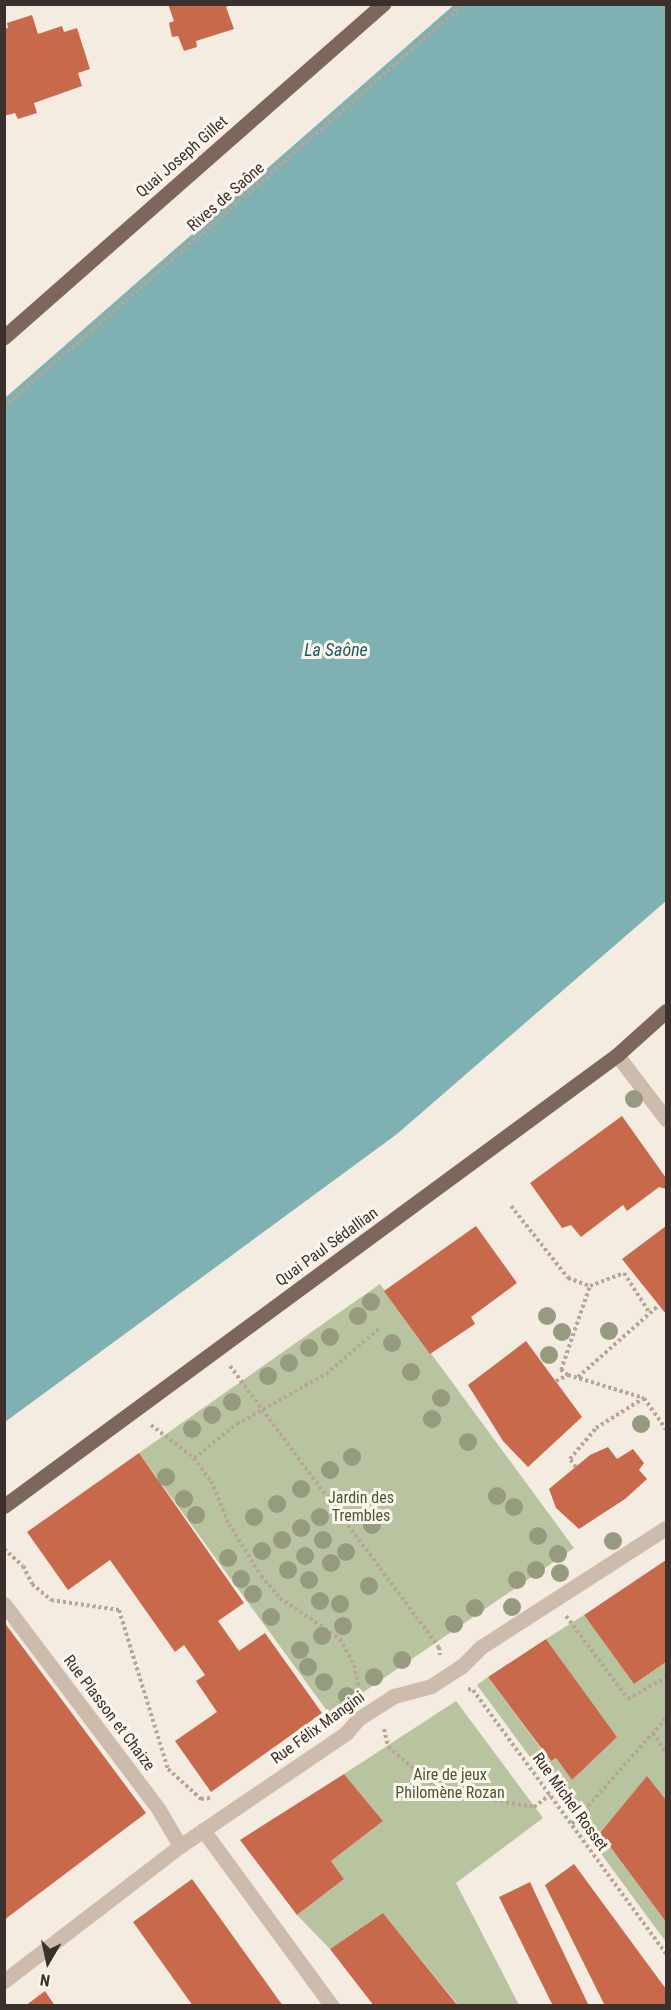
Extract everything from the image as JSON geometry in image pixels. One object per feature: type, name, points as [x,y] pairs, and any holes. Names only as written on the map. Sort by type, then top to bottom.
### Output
[{"type":"main road","name":"Quai Joseph Gillet","points":[[4,337],[382,4]]},
{"type":"main road","name":"Quai Paul Sédallian","points":[[4,1506],[134,1413],[617,1055],[666,1011]]},
{"type":"street","points":[[617,1055],[666,1119]]},
{"type":"street","name":"Rue Félix Mangini","points":[[4,1981],[180,1846],[346,1733],[376,1708],[394,1696],[431,1686],[447,1676],[481,1647],[666,1528]]},
{"type":"street","name":"Rue Plasson et Chaize","points":[[4,1604],[159,1810],[180,1846]]},
{"type":"street","points":[[203,1830],[332,2006]]},
{"type":"path","name":"Rives de Saône","points":[[4,407],[464,4]]},
{"type":"path","points":[[511,1206],[568,1278],[590,1286],[624,1274],[649,1312]]},
{"type":"path","points":[[590,1286],[561,1370],[568,1376],[644,1398],[666,1428]]},
{"type":"path","points":[[578,1378],[658,1306]]},
{"type":"path","points":[[194,1458],[263,1410],[326,1374],[381,1327]]},
{"type":"path","points":[[219,1350],[439,1647],[447,1676]]},
{"type":"path","points":[[556,1382],[568,1376]]},
{"type":"path","points":[[576,1467],[570,1460],[596,1428],[644,1398]]},
{"type":"path","points":[[134,1413],[194,1458],[211,1481],[229,1524],[261,1576],[280,1598],[340,1639],[354,1665],[356,1686],[376,1708],[388,1748],[441,1791],[534,1807],[550,1795]]},
{"type":"path","points":[[4,1548],[22,1566],[32,1584],[51,1600],[119,1610],[168,1769],[201,1799],[218,1797],[230,1813]]},
{"type":"path","points":[[555,1601],[628,1699],[666,1677]]},
{"type":"path","name":"Rue Michel Rosset","points":[[447,1676],[453,1686],[473,1690],[666,1954]]},
{"type":"path","points":[[572,1824],[666,1718]]},
{"type":"path","points":[[654,1733],[666,1752]]},
{"type":"green space","name":"Jardin des Trembles","points":[[380,1284],[574,1548],[330,1715],[139,1453]]},
{"type":"green space","points":[[584,1615],[634,1684],[666,1662],[666,1800],[647,1777],[600,1833],[666,1922],[666,1942],[477,1685],[488,1677],[550,1761],[556,1758],[572,1780],[617,1737],[546,1639]]},
{"type":"green space","name":"Aire de jeux Philomène Rozan","points":[[456,1701],[543,1818],[456,1883],[519,2005],[458,2005],[383,1913],[330,1949],[297,1915],[344,1879],[331,1861],[383,1821],[344,1774]]},
{"type":"water","name":"La Saône","points":[[455,4],[666,5],[666,901],[397,1134],[5,1422],[5,398]]},
{"type":"building","points":[[168,4],[232,4],[226,7],[234,29],[196,41],[197,47],[184,51],[178,36],[172,37],[169,23],[174,21]]},
{"type":"building","points":[[32,15],[38,34],[62,26],[64,32],[77,28],[90,69],[78,73],[82,86],[34,103],[37,113],[18,119],[15,113],[4,116],[4,29],[8,28],[7,23]]},
{"type":"building","points":[[622,1116],[666,1178],[666,1189],[659,1187],[627,1211],[623,1205],[581,1237],[571,1225],[562,1228],[530,1183]]},
{"type":"building","points":[[476,1226],[517,1283],[471,1317],[475,1324],[430,1354],[384,1291]]},
{"type":"building","points":[[666,1226],[666,1314],[622,1259]]},
{"type":"building","points":[[526,1341],[582,1417],[528,1467],[503,1441],[468,1385]]},
{"type":"building","points":[[608,1447],[617,1459],[633,1449],[644,1463],[639,1470],[647,1479],[625,1499],[579,1529],[556,1508],[549,1489],[590,1455]]},
{"type":"building","points":[[139,1453],[244,1603],[218,1621],[239,1651],[265,1633],[322,1713],[211,1792],[175,1741],[217,1712],[196,1681],[205,1675],[184,1645],[175,1652],[110,1560],[68,1590],[27,1532]]},
{"type":"building","points":[[666,1560],[666,1662],[634,1684],[584,1615]]},
{"type":"building","points":[[4,1622],[146,1813],[4,1920]]},
{"type":"building","points":[[546,1639],[617,1737],[572,1780],[556,1758],[551,1761],[488,1677]]},
{"type":"building","points":[[344,1774],[383,1821],[331,1861],[344,1879],[297,1915],[240,1840]]},
{"type":"building","points":[[647,1776],[666,1800],[666,1922],[600,1833]]},
{"type":"building","points":[[574,1864],[666,1989],[666,2006],[605,2006],[545,1885]]},
{"type":"building","points":[[192,1879],[283,2006],[193,2006],[133,1922]]},
{"type":"building","points":[[530,1882],[589,2006],[553,2006],[499,1897]]},
{"type":"building","points":[[383,1913],[458,2006],[374,2006],[330,1949]]},
{"type":"building","points":[[45,1991],[55,2006],[25,2006]]}]
